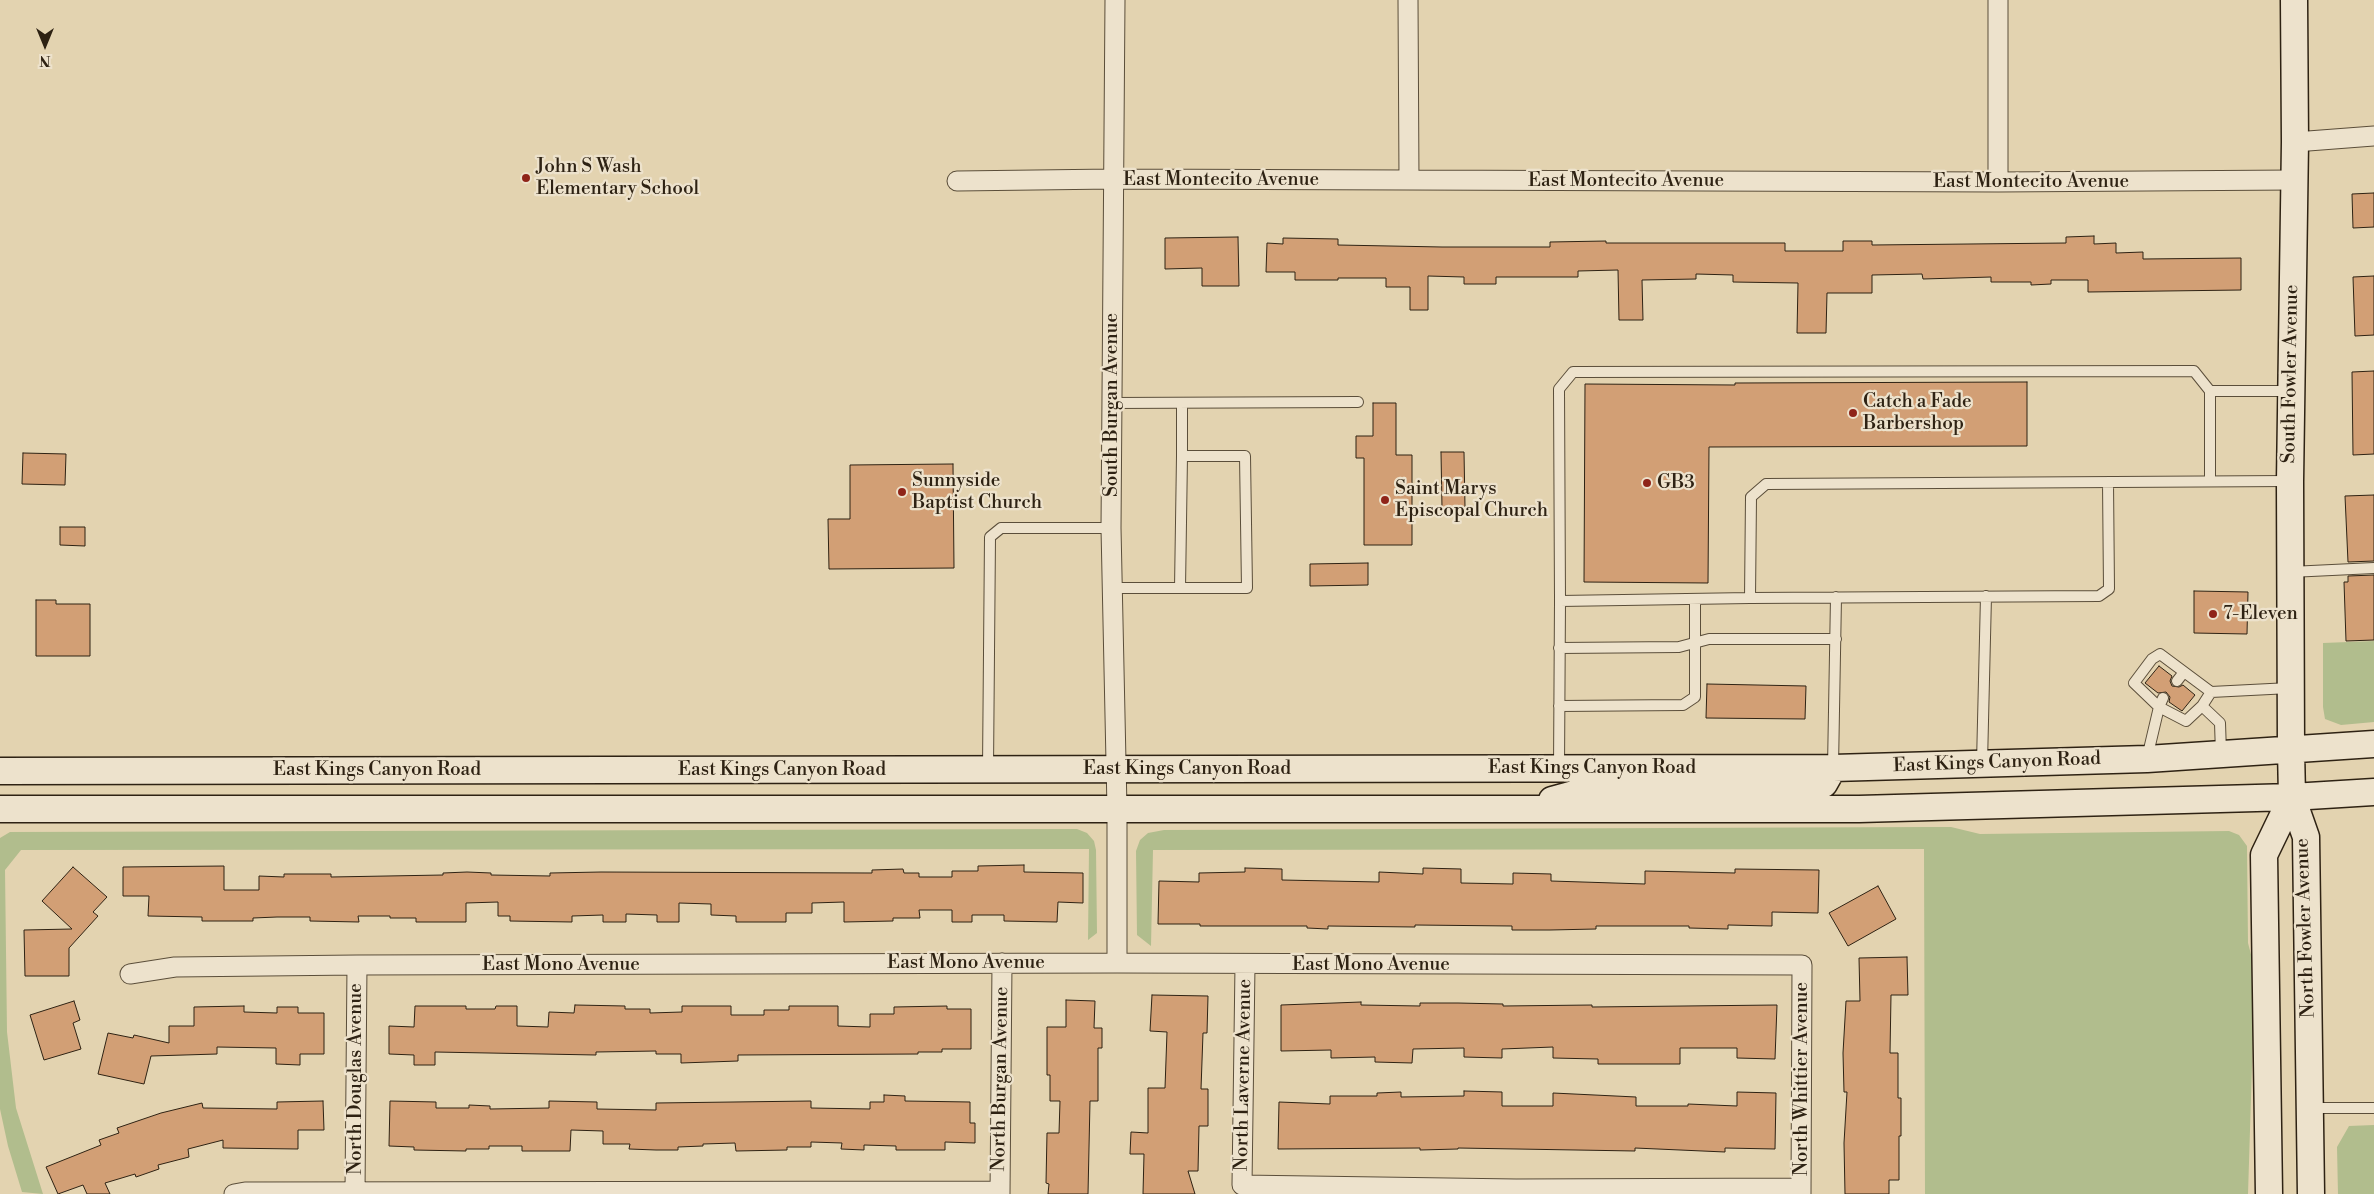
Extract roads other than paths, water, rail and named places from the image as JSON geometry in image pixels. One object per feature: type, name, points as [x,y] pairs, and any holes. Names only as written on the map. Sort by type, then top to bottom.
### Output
[{"type":"main road","name":"South Fowler Avenue","points":[[2292,797],[2290,391],[2295,142],[2294,0]]},
{"type":"main road","name":"East Kings Canyon Road","points":[[0,771],[1833,768],[2147,759],[2374,744]]},
{"type":"main road","points":[[1520,809],[1592,790],[1800,791],[1824,784],[1833,768]]},
{"type":"main road","points":[[0,809],[1859,809],[2292,797],[2374,792]]},
{"type":"main road","name":"North Fowler Avenue","points":[[2292,797],[2306,837],[2311,1194]]},
{"type":"main road","name":"North Fowler Avenue","points":[[2269,1194],[2264,855],[2292,797]]},
{"type":"street","name":"South Burgan Avenue","points":[[1115,0],[1111,528],[1117,809]]},
{"type":"street","points":[[1408,0],[1408,180]]},
{"type":"street","points":[[1998,0],[1998,182]]},
{"type":"street","points":[[2295,142],[2374,136]]},
{"type":"street","name":"East Montecito Avenue","points":[[957,181],[1113,179],[1998,182],[2294,180]]},
{"type":"street","points":[[1117,809],[1117,963]]},
{"type":"street","name":"East Mono Avenue","points":[[130,974],[175,968],[357,965],[1002,963],[1245,965],[1802,964]]},
{"type":"street","name":"North Burgan Avenue","points":[[1000,1192],[1002,963]]},
{"type":"street","name":"North Whittier Avenue","points":[[1801,1191],[1802,964]]},
{"type":"street","name":"North Douglas Avenue","points":[[355,1192],[357,965]]},
{"type":"street","name":"North Laverne Avenue","points":[[1245,965],[1242,1185],[1516,1191]]},
{"type":"street","points":[[1516,1191],[1801,1191]]},
{"type":"street","points":[[234,1194],[245,1192],[1000,1192]]},
{"type":"lane","points":[[1559,768],[1559,389],[1573,372],[2194,371],[2210,391],[2210,482]]},
{"type":"lane","points":[[2210,391],[2290,391]]},
{"type":"lane","points":[[1112,403],[1358,402]]},
{"type":"lane","points":[[1180,588],[1182,403]]},
{"type":"lane","points":[[1113,588],[1247,588],[1245,456],[1182,456]]},
{"type":"lane","points":[[1750,598],[1751,497],[1766,484],[2290,481]]},
{"type":"lane","points":[[1560,602],[1836,597],[2099,596],[2109,589],[2108,482]]},
{"type":"lane","points":[[988,769],[990,537],[1001,528],[1111,528]]},
{"type":"lane","points":[[2290,572],[2374,568]]},
{"type":"lane","points":[[1982,764],[1986,596]]},
{"type":"lane","points":[[1833,768],[1836,597]]},
{"type":"lane","points":[[1559,706],[1683,705],[1695,697],[1695,599]]},
{"type":"lane","points":[[1559,648],[1679,647],[1709,639],[1836,639]]},
{"type":"lane","points":[[2211,692],[2202,706],[2186,721],[2134,683],[2152,658],[2160,654],[2211,692],[2291,688]]},
{"type":"lane","points":[[2178,681],[2184,672]]},
{"type":"lane","points":[[2147,759],[2161,703]]},
{"type":"lane","points":[[2202,706],[2220,723],[2220,754]]},
{"type":"lane","points":[[2311,1108],[2374,1108]]},
{"type":"place","name":"John S Wash Elementary School","points":[[526,178]]},
{"type":"place","name":"Catch a Fade Barbershop","points":[[1853,413]]},
{"type":"place","name":"GB3","points":[[1647,483]]},
{"type":"place","name":"Sunnyside Baptist Church","points":[[902,492]]},
{"type":"place","name":"Saint Marys Episcopal Church","points":[[1385,500]]},
{"type":"place","name":"7-Eleven","points":[[2213,614]]}]
